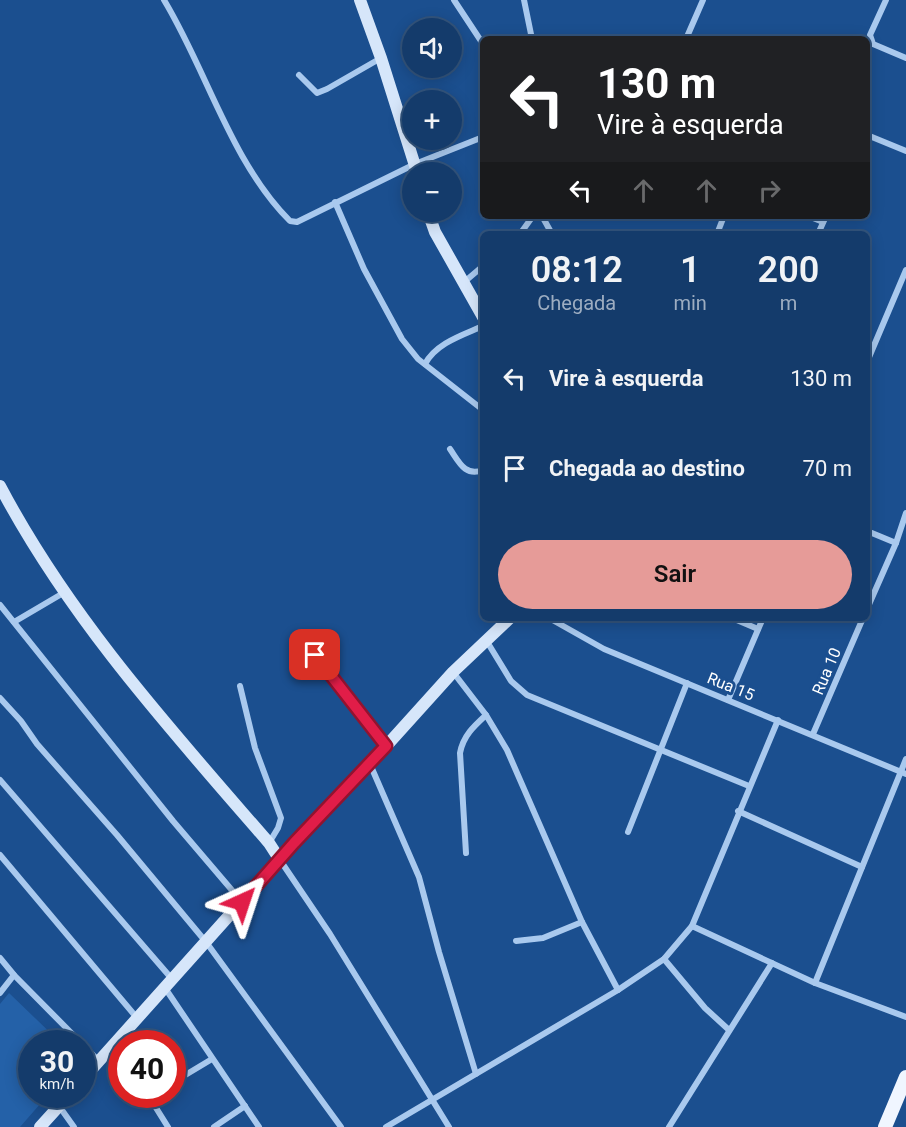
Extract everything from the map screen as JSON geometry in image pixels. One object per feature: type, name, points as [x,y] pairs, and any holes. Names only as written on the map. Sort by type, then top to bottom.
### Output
[{"type":"main road","points":[[885,1127],[906,1077]]},
{"type":"street","points":[[360,0],[414,162]]},
{"type":"street","points":[[454,0],[480,39]]},
{"type":"street","points":[[524,0],[531,36]]},
{"type":"street","points":[[687,36],[703,0]]},
{"type":"street","points":[[166,1],[244,158],[258,181],[290,221],[297,222],[335,202],[402,173]]},
{"type":"street","points":[[884,1],[870,35],[873,44],[906,58]]},
{"type":"street","points":[[298,75],[317,93],[381,58]]},
{"type":"street","points":[[870,136],[906,151]]},
{"type":"street","points":[[429,162],[480,137]]},
{"type":"street","points":[[335,202],[364,269],[402,339],[418,358],[456,391],[480,408]]},
{"type":"street","points":[[432,222],[462,283],[480,312]]},
{"type":"street","points":[[462,283],[480,268]]},
{"type":"street","points":[[870,355],[906,270]]},
{"type":"street","points":[[425,364],[433,352],[442,345],[480,327]]},
{"type":"street","points":[[450,449],[469,472],[480,471]]},
{"type":"street","points":[[0,486],[12,510],[89,626],[155,710],[269,843],[330,934],[449,1127]]},
{"type":"street","points":[[870,602],[896,543],[906,513]]},
{"type":"street","points":[[870,532],[896,543]]},
{"type":"street","points":[[14,622],[65,592]]},
{"type":"street","points":[[0,605],[173,821],[242,902]]},
{"type":"street","points":[[129,1030],[294,843],[370,764],[453,672],[507,621]]},
{"type":"street","name":"Rua 15","points":[[554,621],[604,649],[903,772]]},
{"type":"street","points":[[739,621],[758,629]]},
{"type":"street","points":[[728,700],[761,621]]},
{"type":"street","name":"Rua 10","points":[[813,735],[862,621]]},
{"type":"street","points":[[300,637],[386,746]]},
{"type":"street","points":[[486,639],[511,681],[527,695],[749,786]]},
{"type":"street","points":[[453,672],[486,715],[507,750],[582,922],[618,990]]},
{"type":"street","points":[[628,832],[687,683]]},
{"type":"street","points":[[240,686],[255,748],[281,818],[269,843]]},
{"type":"street","points":[[0,698],[206,942],[341,1127]]},
{"type":"street","points":[[466,853],[460,753],[462,743],[472,727],[486,715]]},
{"type":"street","points":[[386,1127],[618,990],[664,959],[692,926],[738,811],[778,720]]},
{"type":"street","points":[[815,983],[903,772],[906,759]]},
{"type":"street","points":[[370,764],[419,877],[476,1074]]},
{"type":"street","points":[[0,780],[169,984],[212,1059],[260,1127]]},
{"type":"street","points":[[738,811],[862,867]]},
{"type":"street","points":[[0,855],[137,1019]]},
{"type":"street","points":[[516,941],[543,938],[582,922]]},
{"type":"street","points":[[692,926],[815,983],[906,1017]]},
{"type":"street","points":[[0,958],[99,1061]]},
{"type":"street","points":[[664,959],[705,1008],[729,1030]]},
{"type":"street","points":[[669,1127],[772,963]]},
{"type":"street","points":[[0,993],[14,975]]},
{"type":"street","points":[[96,1064],[108,1054]]},
{"type":"street","points":[[186,1075],[212,1059]]},
{"type":"street","points":[[214,1127],[245,1106]]},
{"type":"street","points":[[40,1127],[57,1108]]},
{"type":"street","points":[[60,1108],[74,1127]]},
{"type":"street","points":[[157,1108],[168,1127]]},
{"type":"shaded area","points":[[9,993],[47,1030],[18,1030],[18,1108],[37,1108],[20,1127],[0,1127],[0,1004]]},
{"type":"route","points":[[242,902],[294,843],[386,746],[315,655]]}]
